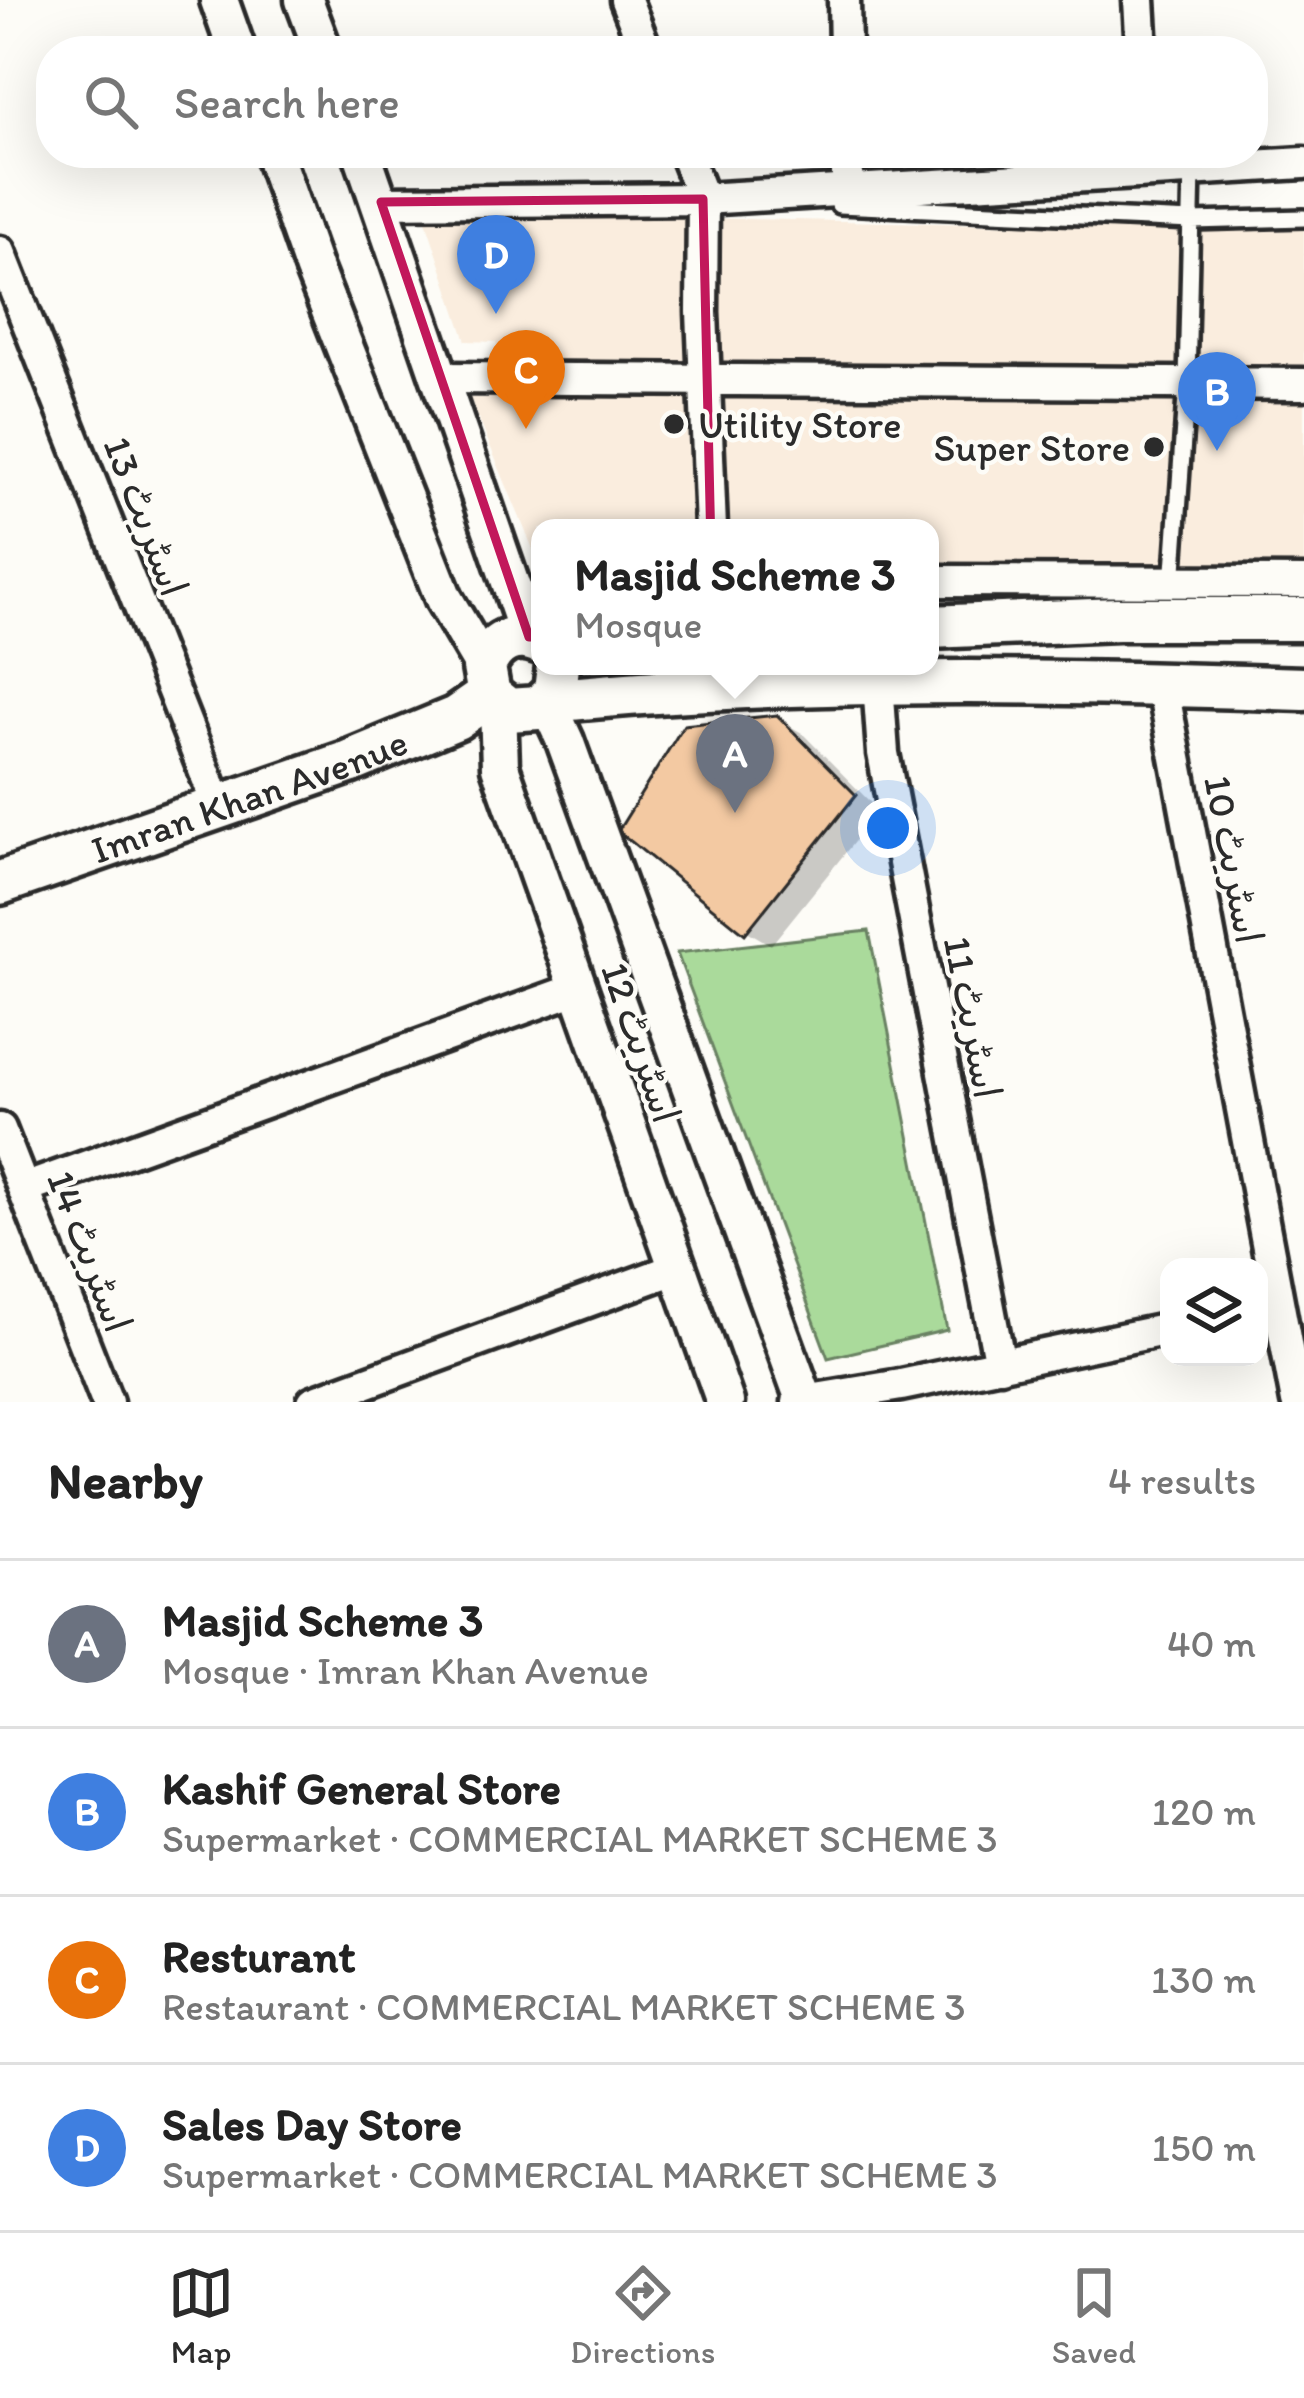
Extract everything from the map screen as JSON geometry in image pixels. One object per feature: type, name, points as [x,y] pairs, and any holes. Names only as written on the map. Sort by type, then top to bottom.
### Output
[{"type":"main road","points":[[939,627],[1172,600],[1304,619]]},
{"type":"main road","name":"Imran Khan Avenue","points":[[0,883],[219,808],[455,718],[491,689],[488,656],[506,640],[531,659]]},
{"type":"main road","points":[[491,689],[518,712],[542,675]]},
{"type":"main road","points":[[593,675],[719,688],[878,683],[1304,688]]},
{"type":"street","points":[[219,0],[232,36]]},
{"type":"street","points":[[304,0],[317,36]]},
{"type":"street","points":[[626,0],[640,36]]},
{"type":"street","points":[[844,0],[844,36]]},
{"type":"street","points":[[1139,0],[1141,36]]},
{"type":"street","points":[[1268,166],[1304,164]]},
{"type":"street","points":[[278,168],[444,599],[491,689]]},
{"type":"street","points":[[368,168],[442,378],[525,583]]},
{"type":"street","points":[[691,168],[703,199],[702,312],[711,519]]},
{"type":"street","points":[[847,168],[848,193]]},
{"type":"street","points":[[381,202],[848,193],[1098,168]]},
{"type":"street","points":[[1179,168],[1229,168]]},
{"type":"street","name":"اسٹریٹ 13","points":[[0,252],[219,808]]},
{"type":"street","points":[[442,378],[1304,384]]},
{"type":"street","points":[[939,582],[1172,600],[1304,583]]},
{"type":"street","points":[[546,675],[802,1402],[1160,1331]]},
{"type":"street","name":"اسٹریٹ 11","points":[[878,683],[883,753],[1000,1365]]},
{"type":"street","name":"اسٹریٹ 10","points":[[1162,683],[1297,1402]]},
{"type":"street","name":"اسٹریٹ 12","points":[[491,689],[500,766],[725,1402]]},
{"type":"street","points":[[24,1189],[578,988]]},
{"type":"street","name":"اسٹریٹ 14","points":[[0,1129],[107,1402]]},
{"type":"street","points":[[313,1402],[675,1269]]},
{"type":"lane","points":[[1172,600],[1187,382],[1192,170]]},
{"type":"lane","points":[[703,199],[1192,221],[1304,218]]},
{"type":"highlighted area","points":[[703,199],[713,637],[529,637],[381,202]]},
{"type":"shaded area","points":[[423,212],[1024,225],[1304,215],[1304,589],[939,593],[939,519],[531,519],[531,544],[470,398],[513,398],[496,342],[466,341]]},
{"type":"green space","points":[[869,931],[947,1330],[828,1358],[677,953]]},
{"type":"building","points":[[777,715],[856,795],[745,934],[618,831],[684,725]]},
{"type":"place","name":"Sales Day Store","points":[[496,314]]},
{"type":"place","name":"Utility Store","points":[[674,424]]},
{"type":"place","name":"Resturant","points":[[526,429]]},
{"type":"place","name":"Super Store","points":[[1154,447]]},
{"type":"place","name":"Kashif General Store","points":[[1217,451]]},
{"type":"place","name":"Masjid Scheme 3","points":[[735,813]]}]
